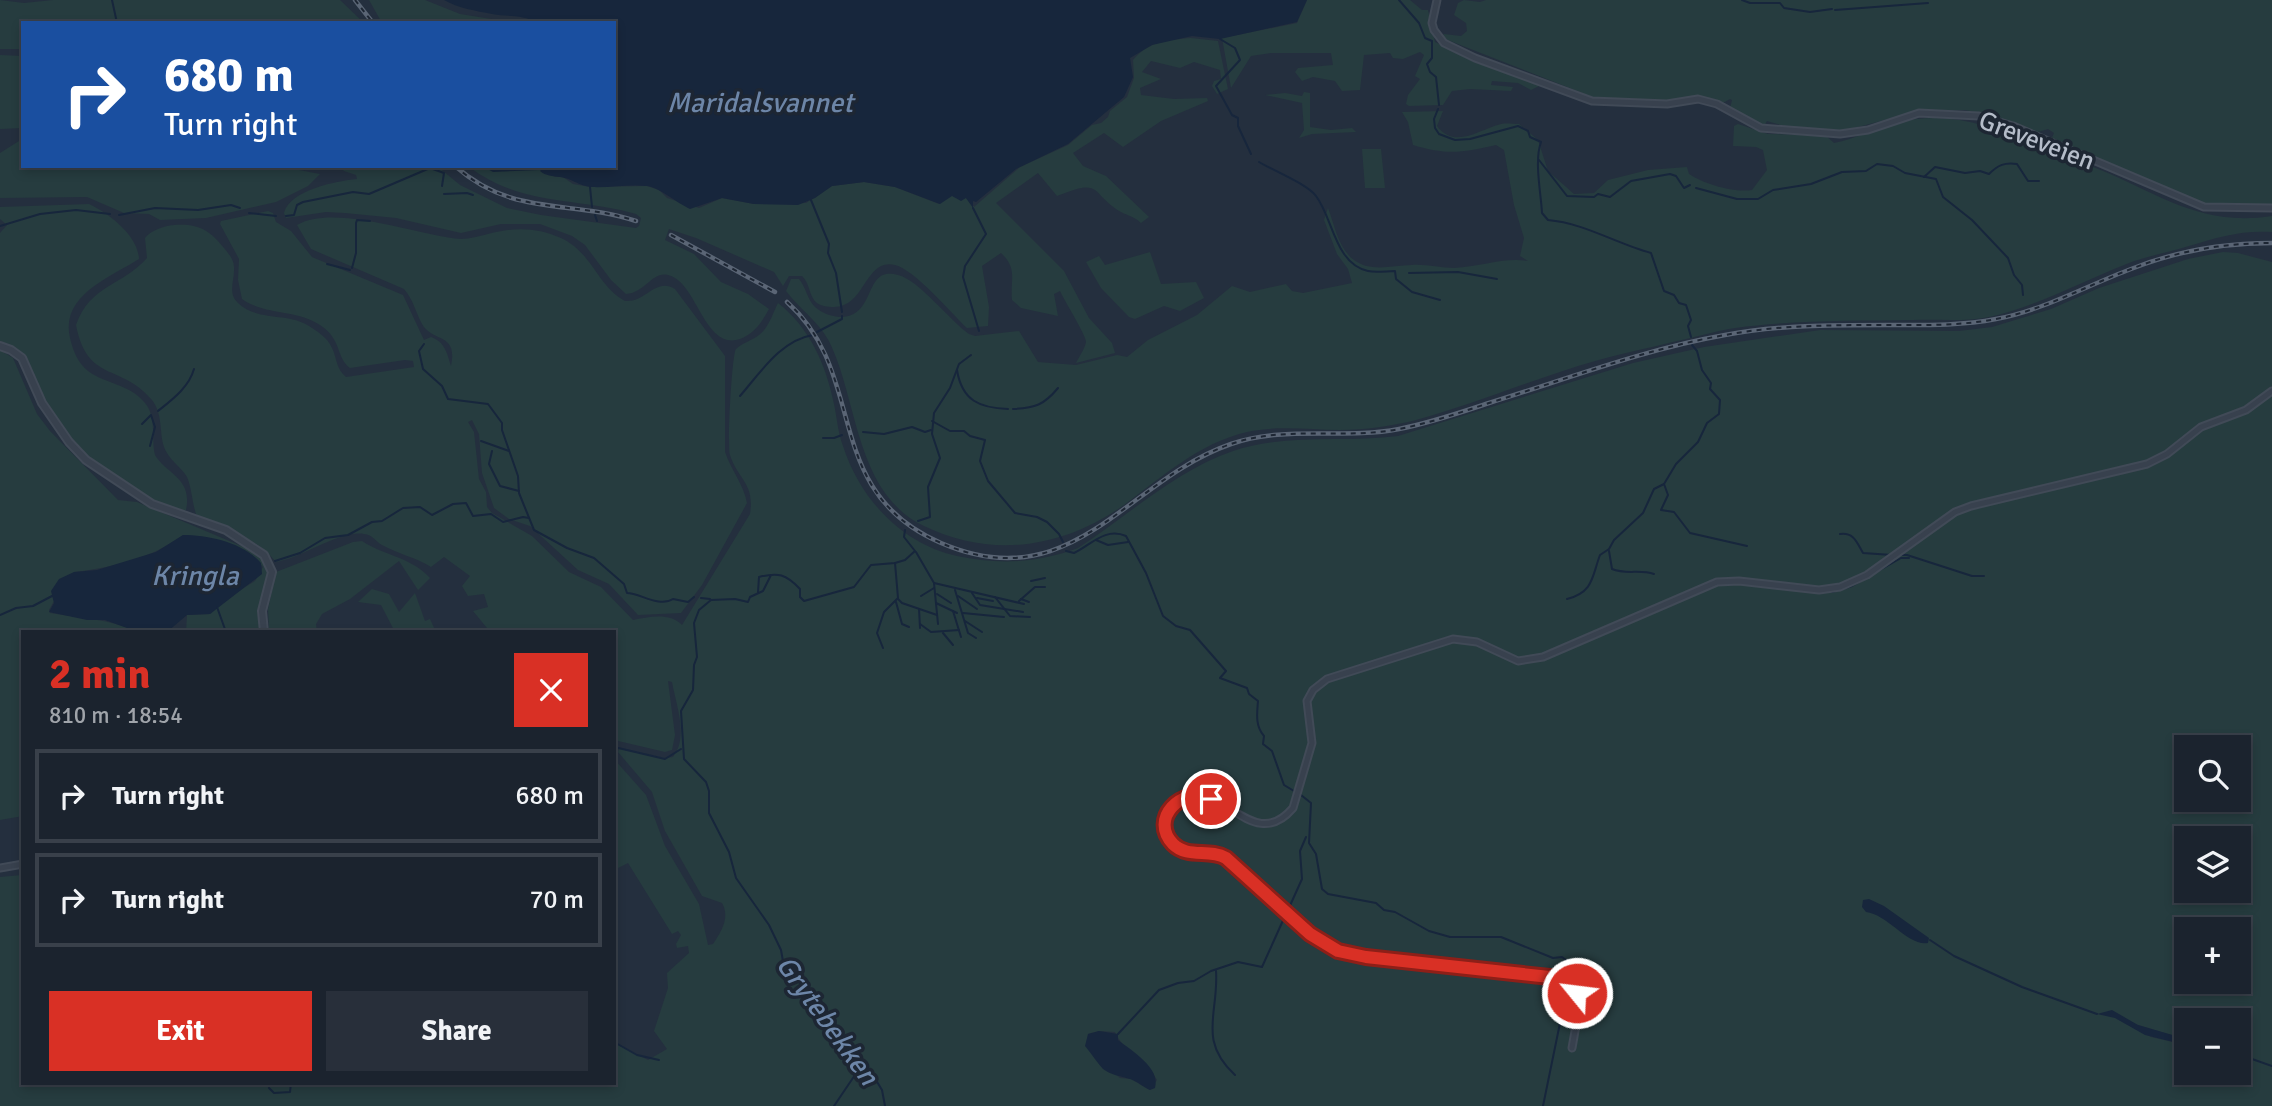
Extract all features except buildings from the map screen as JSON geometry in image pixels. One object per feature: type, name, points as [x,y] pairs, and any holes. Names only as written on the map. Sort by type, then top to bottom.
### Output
[{"type":"street","name":"Greveveien","points":[[1437,0],[1432,23],[1444,43],[1475,58],[1592,101],[1667,104],[1698,99],[1717,104],[1761,128],[1840,134],[1868,130],[1919,113],[1979,116],[2013,126],[2204,207],[2272,208]]},
{"type":"street","points":[[0,346],[11,350],[22,359],[42,403],[69,442],[86,460],[152,504],[226,530],[264,555],[272,572],[262,608],[264,630]]},
{"type":"street","points":[[1572,1048],[1580,1003],[1572,983],[1559,978],[1366,957],[1338,951],[1310,934],[1226,858],[1215,853],[1186,852],[1174,845],[1166,833],[1169,812],[1178,800],[1201,795],[1254,822],[1271,823],[1287,814],[1297,797],[1311,748],[1307,701],[1313,690],[1327,680],[1453,639],[1477,642],[1518,661],[1543,657],[1717,582],[1739,581],[1819,590],[1840,587],[1876,569],[1955,512],[1990,500],[2147,464],[2167,454],[2201,427],[2246,410],[2272,391]]},
{"type":"street","points":[[0,868],[21,864]]},
{"type":"green space","points":[[0,0],[24,3],[53,0],[340,0],[362,21],[21,21],[21,49],[0,49]]},
{"type":"green space","points":[[369,0],[425,0],[460,14],[504,21],[381,21]]},
{"type":"green space","points":[[1307,0],[1410,0],[1422,10],[1428,10],[1435,42],[1471,59],[1543,84],[1531,90],[1518,83],[1492,81],[1491,85],[1513,87],[1511,91],[1452,91],[1443,105],[1409,106],[1406,104],[1408,95],[1420,79],[1415,76],[1424,55],[1420,52],[1403,59],[1393,58],[1390,53],[1364,55],[1360,90],[1342,91],[1335,81],[1313,77],[1302,81],[1295,72],[1298,68],[1333,65],[1331,53],[1271,53],[1251,56],[1231,88],[1222,38],[1297,23]]},
{"type":"green space","points":[[1464,0],[2272,0],[2272,206],[2202,204],[2051,140],[2054,133],[2048,129],[2035,133],[1997,117],[1965,110],[1915,112],[1843,131],[1798,130],[1767,121],[1764,126],[1730,108],[1730,99],[1721,104],[1694,96],[1667,102],[1613,98],[1600,100],[1440,37],[1444,34],[1461,36],[1467,31],[1466,23],[1454,15],[1458,3]]},
{"type":"green space","points":[[1191,38],[1218,41],[1228,89],[1217,94],[1212,86],[1214,81],[1221,79],[1220,70],[1194,62],[1180,68],[1151,61],[1142,72],[1161,79],[1140,88],[1141,95],[1174,99],[1207,98],[1208,101],[1161,121],[1123,147],[1104,133],[1073,153],[1083,166],[1106,176],[1149,217],[1141,223],[1089,188],[1072,190],[1057,196],[1038,173],[996,203],[1064,271],[1089,318],[1112,343],[1115,353],[1076,363],[1086,342],[1060,291],[1054,294],[1058,316],[1021,308],[1012,300],[1010,264],[1001,253],[982,266],[989,307],[988,326],[967,328],[922,283],[895,265],[885,265],[877,269],[852,300],[844,305],[827,307],[814,300],[802,276],[789,276],[783,286],[774,272],[669,229],[665,240],[694,254],[721,282],[748,294],[769,309],[761,323],[750,334],[740,339],[728,340],[709,326],[678,280],[668,275],[657,276],[633,293],[626,294],[611,280],[585,245],[572,236],[540,224],[501,224],[461,233],[396,218],[326,212],[286,218],[284,213],[295,198],[304,193],[326,185],[357,179],[356,175],[341,168],[439,168],[460,185],[507,208],[636,228],[641,218],[636,214],[529,195],[488,179],[471,168],[541,168],[555,177],[563,177],[573,184],[590,187],[647,186],[659,190],[667,198],[699,208],[722,198],[754,204],[806,203],[832,186],[864,182],[895,187],[939,204],[957,188],[974,207],[1020,167],[1068,145],[1092,125],[1101,123],[1110,111],[1127,97],[1134,78],[1133,60],[1152,45]]},
{"type":"green space","points":[[0,55],[21,56],[21,128],[0,129]]},
{"type":"green space","points":[[1304,92],[1310,93],[1310,127],[1331,130],[1352,128],[1356,132],[1312,134],[1299,138],[1304,130],[1302,103],[1265,95],[1285,93],[1302,96]]},
{"type":"green space","points":[[1443,111],[1437,126],[1452,137],[1468,136],[1501,124],[1519,124],[1538,140],[1548,171],[1574,194],[1594,193],[1608,180],[1648,170],[1687,167],[1689,174],[1711,184],[1728,189],[1752,190],[1767,170],[1763,150],[1733,146],[1734,126],[1738,124],[1768,134],[1825,135],[1834,143],[1914,119],[1950,119],[2001,131],[2034,144],[2039,142],[2043,144],[2042,147],[2202,213],[2246,218],[2272,216],[2272,232],[2230,235],[2140,259],[2041,300],[1980,319],[1801,322],[1735,328],[1590,362],[1457,408],[1407,422],[1359,429],[1282,428],[1247,432],[1229,437],[1197,453],[1101,520],[1077,531],[1027,544],[975,543],[924,526],[902,512],[885,494],[873,472],[829,341],[786,291],[791,279],[799,279],[815,307],[826,314],[839,317],[851,315],[860,309],[879,277],[887,274],[898,275],[915,284],[969,334],[975,336],[1019,331],[1038,362],[1076,365],[1117,355],[1127,357],[1148,340],[1197,315],[1232,286],[1250,292],[1286,284],[1292,291],[1303,293],[1352,283],[1324,220],[1328,208],[1344,249],[1354,260],[1368,266],[1417,265],[1454,268],[1510,260],[1528,261],[1520,256],[1524,238],[1514,205],[1504,150],[1496,145],[1445,152],[1413,145],[1408,122],[1402,112]]},
{"type":"green space","points":[[21,141],[21,168],[288,168],[320,174],[308,186],[276,202],[206,218],[160,220],[149,214],[124,213],[87,197],[0,198],[0,153]]},
{"type":"green space","points":[[1362,149],[1381,149],[1385,188],[1365,188]]},
{"type":"green space","points":[[89,204],[105,213],[128,233],[139,259],[90,289],[80,299],[69,323],[73,348],[84,368],[132,392],[145,403],[151,415],[155,455],[186,491],[186,510],[173,510],[154,502],[86,453],[50,410],[24,355],[0,341],[0,233],[7,225],[0,219],[0,207]]},
{"type":"green space","points":[[268,211],[273,213],[276,222],[291,231],[312,257],[403,295],[424,340],[431,337],[439,342],[445,348],[451,366],[452,355],[448,343],[432,334],[422,324],[404,289],[311,249],[297,225],[313,219],[332,217],[461,239],[507,230],[534,230],[552,234],[572,244],[608,287],[625,301],[632,301],[662,286],[675,289],[725,356],[725,452],[747,503],[702,585],[681,613],[638,615],[609,584],[578,570],[530,526],[509,519],[494,508],[482,473],[479,434],[472,420],[468,422],[474,432],[479,479],[486,492],[487,507],[492,513],[532,536],[569,572],[601,587],[633,620],[665,617],[682,625],[750,514],[748,488],[733,463],[729,448],[734,354],[738,347],[762,332],[778,303],[799,324],[815,348],[826,375],[840,436],[860,484],[872,501],[901,530],[937,550],[973,559],[1018,561],[1048,557],[1078,548],[1191,470],[1253,445],[1294,440],[1398,436],[1633,363],[1704,347],[1820,330],[1959,331],[1992,327],[2051,309],[2099,288],[2188,259],[2223,252],[2272,262],[2272,1106],[0,1106],[0,877],[21,875],[21,1085],[616,1085],[616,1044],[648,1060],[667,1049],[654,1031],[668,988],[667,973],[689,953],[688,946],[677,948],[676,944],[681,935],[678,931],[672,934],[628,863],[616,869],[616,761],[646,795],[665,846],[699,904],[708,945],[713,944],[724,924],[722,903],[702,896],[665,831],[652,792],[618,752],[623,749],[665,758],[673,757],[678,749],[681,731],[672,682],[668,681],[675,735],[672,750],[665,752],[616,740],[616,630],[483,630],[487,628],[473,611],[488,607],[484,594],[468,596],[462,586],[470,576],[444,557],[431,567],[388,548],[370,536],[354,534],[276,562],[267,552],[247,539],[196,514],[187,477],[164,447],[159,417],[152,400],[129,381],[106,370],[88,356],[76,325],[89,302],[147,258],[145,238],[151,233],[174,225],[197,227],[208,232],[232,259],[232,291],[238,303],[255,313],[292,319],[315,330],[330,344],[338,367],[346,377],[414,367],[413,361],[405,360],[350,368],[342,359],[332,336],[320,325],[301,317],[261,308],[242,299],[238,280],[239,259],[220,224],[221,221]],"holes":[[[1099,1031],[1115,1032],[1123,1044],[1147,1066],[1157,1080],[1150,1090],[1131,1079],[1120,1078],[1096,1057],[1088,1034]]]},
{"type":"green space","points":[[1150,252],[1161,284],[1196,282],[1204,298],[1180,311],[1164,306],[1135,319],[1129,317],[1101,288],[1086,262],[1099,256],[1105,265]]},
{"type":"green space","points":[[0,350],[13,358],[37,414],[50,431],[118,500],[137,502],[260,554],[268,570],[259,606],[259,630],[186,630],[187,615],[210,614],[232,595],[255,581],[263,567],[245,552],[183,535],[159,550],[131,561],[74,572],[52,594],[54,601],[50,613],[106,622],[132,630],[21,630],[21,816],[0,820]]},
{"type":"green space","points":[[362,541],[415,565],[430,578],[418,590],[399,561],[350,599],[322,614],[316,624],[317,630],[269,630],[268,609],[276,572],[353,542]]},
{"type":"green space","points":[[372,589],[389,594],[399,612],[415,593],[425,621],[430,619],[435,630],[394,630],[381,605],[358,602]]},
{"type":"water","name":"Maridalsvannet","points":[[444,0],[1307,0],[1297,22],[1220,39],[1192,36],[1152,45],[1130,58],[1133,77],[1124,97],[1068,144],[1016,169],[976,202],[973,201],[973,208],[966,198],[961,201],[952,196],[940,204],[895,187],[864,182],[832,186],[815,198],[798,205],[754,204],[722,198],[690,209],[647,186],[591,187],[547,175],[540,171],[542,168],[616,168],[616,21],[533,21],[455,5]]},
{"type":"water","name":"Kringla","points":[[183,535],[215,539],[236,545],[254,556],[261,563],[262,574],[210,614],[187,615],[169,630],[132,630],[105,620],[87,620],[49,612],[54,603],[51,591],[59,579],[74,572],[97,570],[156,552]]},
{"type":"water","points":[[1869,899],[1884,906],[1929,938],[1928,943],[1913,940],[1882,918],[1866,912],[1862,907],[1863,900]]},
{"type":"water","points":[[2112,1010],[2138,1025],[2174,1036],[2174,1042],[2145,1035],[2115,1018],[2097,1014]]},
{"type":"water","points":[[1099,1031],[1118,1034],[1118,1040],[1150,1067],[1156,1081],[1155,1088],[1150,1090],[1133,1080],[1103,1069],[1085,1046],[1088,1034]]},
{"type":"waterway","points":[[112,0],[117,21]]},
{"type":"waterway","points":[[1399,0],[1419,23],[1425,38],[1432,41],[1432,58],[1427,64],[1436,77],[1439,105]]},
{"type":"waterway","points":[[1742,0],[1750,3],[1780,3],[1784,8],[1810,12],[1832,9]]},
{"type":"waterway","points":[[1835,10],[1928,3]]},
{"type":"waterway","points":[[1220,39],[1235,48],[1240,60],[1216,86],[1232,115],[1238,118],[1238,126],[1251,154]]},
{"type":"waterway","points":[[1438,109],[1434,119],[1435,128],[1439,134],[1455,140],[1470,139],[1518,126],[1528,131],[1530,137],[1541,142],[1538,168],[1542,213],[1548,220],[1587,229],[1651,253],[1664,291],[1686,305],[1691,320],[1688,326],[1691,337]]},
{"type":"waterway","points":[[1539,160],[1567,196],[1594,197],[1598,194],[1610,197],[1631,181],[1670,174],[1676,176],[1684,188],[1690,185]]},
{"type":"waterway","points":[[1259,162],[1312,191],[1322,205],[1342,250],[1357,267],[1371,272],[1395,271],[1396,279],[1412,292],[1440,300]]},
{"type":"waterway","points":[[1924,177],[1935,167],[1989,174],[1995,168],[2013,163],[2017,164],[2028,181],[2039,181]]},
{"type":"waterway","points":[[1696,188],[1737,199],[1758,199],[1773,190],[1811,184],[1842,172],[1866,171],[1877,164],[1936,179],[1943,197],[1972,220],[2008,258],[2014,275],[2022,285],[2023,295]]},
{"type":"waterway","points":[[286,216],[294,215],[297,205],[303,202],[353,192],[369,194],[430,168],[444,173],[442,186]]},
{"type":"waterway","points":[[488,168],[493,171],[540,169]]},
{"type":"waterway","points":[[590,187],[592,207]]},
{"type":"waterway","points":[[444,194],[473,195]]},
{"type":"waterway","points":[[811,200],[829,244],[828,253],[836,273],[842,312]]},
{"type":"waterway","points":[[119,215],[155,208],[198,210],[231,205],[240,208]]},
{"type":"waterway","name":"Grytebekken","points":[[973,208],[986,234],[965,266],[963,277],[979,331]]},
{"type":"waterway","points":[[0,226],[40,214],[76,210],[110,214]]},
{"type":"waterway","points":[[249,213],[276,216]]},
{"type":"waterway","points":[[595,215],[597,221]]},
{"type":"waterway","points":[[352,268],[356,253],[357,220],[370,221]]},
{"type":"waterway","points":[[327,264],[350,270]]},
{"type":"waterway","points":[[1409,273],[1458,272],[1497,279]]},
{"type":"waterway","points":[[817,332],[842,319],[842,316]]},
{"type":"waterway","points":[[740,396],[781,350],[801,338],[813,335]]},
{"type":"waterway","points":[[424,344],[419,351],[423,369],[442,386],[448,399],[488,404],[502,423],[518,476],[519,493],[534,530],[567,548],[594,558],[624,584],[627,593],[662,602],[673,599],[688,602],[694,597]]},
{"type":"waterway","points":[[1567,599],[1587,588],[1600,555],[1643,513],[1654,489],[1664,484],[1676,464],[1698,442],[1707,423],[1719,414],[1720,400],[1710,389],[1711,383],[1702,370],[1697,351],[1692,345]]},
{"type":"waterway","name":"Grytebekken","points":[[918,521],[930,517],[928,487],[940,458],[932,434],[934,413],[950,388],[959,364],[971,355]]},
{"type":"waterway","points":[[158,411],[184,387],[194,369]]},
{"type":"waterway","points":[[957,370],[963,389],[974,401],[989,407],[1008,409]]},
{"type":"waterway","points":[[1013,409],[1038,404],[1058,388]]},
{"type":"waterway","points":[[142,424],[151,415],[155,427],[150,446]]},
{"type":"waterway","points":[[932,421],[950,431],[964,431],[970,436],[985,440],[980,461],[988,481],[1015,513],[1037,517],[1047,522],[1063,542]]},
{"type":"waterway","points":[[863,432],[884,434],[912,427],[925,432],[931,430]]},
{"type":"waterway","points":[[823,438],[842,435]]},
{"type":"waterway","points":[[481,441],[509,451]]},
{"type":"waterway","points":[[492,451],[489,464],[500,486],[519,491]]},
{"type":"waterway","points":[[1664,484],[1668,495],[1661,510],[1674,512],[1690,533],[1747,546]]},
{"type":"waterway","points":[[275,561],[300,553],[325,538],[348,535],[372,522],[382,521],[403,508],[420,507],[432,515],[453,504],[466,503],[473,516],[491,514],[503,522],[529,518]]},
{"type":"waterway","name":"Grytebekken","points":[[758,592],[759,577],[771,575],[790,580],[800,589],[800,597],[804,601],[854,587],[871,565],[905,560],[915,551],[904,537],[905,530]]},
{"type":"waterway","points":[[1840,534],[1852,536],[1863,553],[1892,555]]},
{"type":"waterway","points":[[1066,551],[1074,553],[1105,535],[1126,536],[1146,573],[1163,616],[1176,626],[1190,630],[1226,671],[1220,678],[1247,688],[1249,694],[1258,701],[1257,719],[1264,736],[1263,744],[1272,751],[1284,785],[1294,791]]},
{"type":"waterway","points":[[1096,540],[1108,545],[1128,542]]},
{"type":"waterway","points":[[1609,551],[1612,569],[1654,574]]},
{"type":"waterway","points":[[916,552],[934,583],[938,624]]},
{"type":"waterway","points":[[1898,555],[1907,555],[1972,576],[1984,576]]},
{"type":"waterway","points":[[1832,592],[1852,586],[1901,558],[1909,558]]},
{"type":"waterway","points":[[883,648],[877,633],[884,612],[898,598],[895,563]]},
{"type":"waterway","name":"Grytebekken","points":[[771,575],[763,591],[750,597],[748,602],[735,599],[711,600],[699,610],[694,623],[697,657],[693,690],[681,711],[684,759],[706,782],[709,791],[709,813],[729,852],[736,878],[769,925],[781,950],[784,967],[799,973],[804,979],[813,1008],[834,1020],[839,1036],[859,1068],[871,1072],[882,1090],[885,1106]]},
{"type":"waterway","points":[[1031,581],[1045,578]]},
{"type":"waterway","points":[[934,583],[1024,604]]},
{"type":"waterway","points":[[1019,601],[1035,587],[1045,587]]},
{"type":"waterway","points":[[921,596],[934,588]]},
{"type":"waterway","points":[[955,590],[968,633],[976,638]]},
{"type":"waterway","points":[[972,593],[980,605],[1023,612]]},
{"type":"waterway","points":[[937,594],[951,603]]},
{"type":"waterway","points":[[0,615],[16,608],[33,606],[52,596]]},
{"type":"waterway","points":[[958,596],[977,609]]},
{"type":"waterway","points":[[995,597],[1010,616],[1030,617]]},
{"type":"waterway","points":[[701,598],[710,599]]},
{"type":"waterway","points":[[977,598],[993,601]]},
{"type":"waterway","points":[[898,599],[902,603],[937,615]]},
{"type":"waterway","points":[[1021,599],[1029,602]]},
{"type":"waterway","points":[[896,602],[902,624],[909,627]]},
{"type":"waterway","points":[[936,603],[957,613]]},
{"type":"waterway","points":[[217,607],[225,630]]},
{"type":"waterway","points":[[919,609],[920,628]]},
{"type":"waterway","points":[[953,611],[961,637]]},
{"type":"waterway","points":[[963,613],[1004,617]]},
{"type":"waterway","points":[[965,621],[982,632]]},
{"type":"waterway","points":[[920,624],[931,632],[959,630]]},
{"type":"waterway","points":[[943,633],[953,645]]},
{"type":"waterway","points":[[616,747],[665,759],[681,749]]},
{"type":"waterway","points":[[1301,795],[1311,803],[1309,843],[1316,854],[1322,889],[1328,894],[1376,903],[1384,910],[1395,912],[1429,931],[1450,937],[1501,937],[1553,958],[1562,957],[1574,966]]},
{"type":"waterway","points":[[1288,910],[1302,879],[1300,851],[1306,837]]},
{"type":"waterway","points":[[1118,1034],[1159,990],[1194,981],[1211,971],[1238,962],[1262,967],[1285,916]]},
{"type":"waterway","points":[[1930,940],[1954,956],[2022,987],[2097,1014]]},
{"type":"waterway","points":[[1216,971],[1213,1038],[1223,1062],[1235,1075]]},
{"type":"waterway","points":[[1543,1106],[1567,989]]},
{"type":"waterway","points":[[616,1043],[637,1055],[659,1060]]},
{"type":"waterway","points":[[2251,1059],[2272,1066]]},
{"type":"waterway","points":[[834,1106],[859,1069]]},
{"type":"waterway","points":[[269,1088],[274,1093],[290,1092],[291,1085]]},
{"type":"railway","points":[[355,0],[371,21]]},
{"type":"railway","points":[[458,168],[477,182],[521,200],[612,214],[636,221]]},
{"type":"railway","points":[[671,235],[775,292]]},
{"type":"railway","points":[[787,302],[812,331],[829,363],[861,463],[877,493],[903,520],[941,543],[987,557],[1027,557],[1063,546],[1096,528],[1194,461],[1251,438],[1378,432],[1411,427],[1636,356],[1745,332],[1805,326],[1928,325],[1996,319],[2048,304],[2165,257],[2218,246],[2272,243]]},
{"type":"route","points":[[1211,799],[1201,795],[1178,800],[1166,821],[1169,839],[1186,852],[1215,853],[1226,858],[1310,934],[1331,948],[1366,957],[1559,978],[1572,983],[1577,993]]}]
